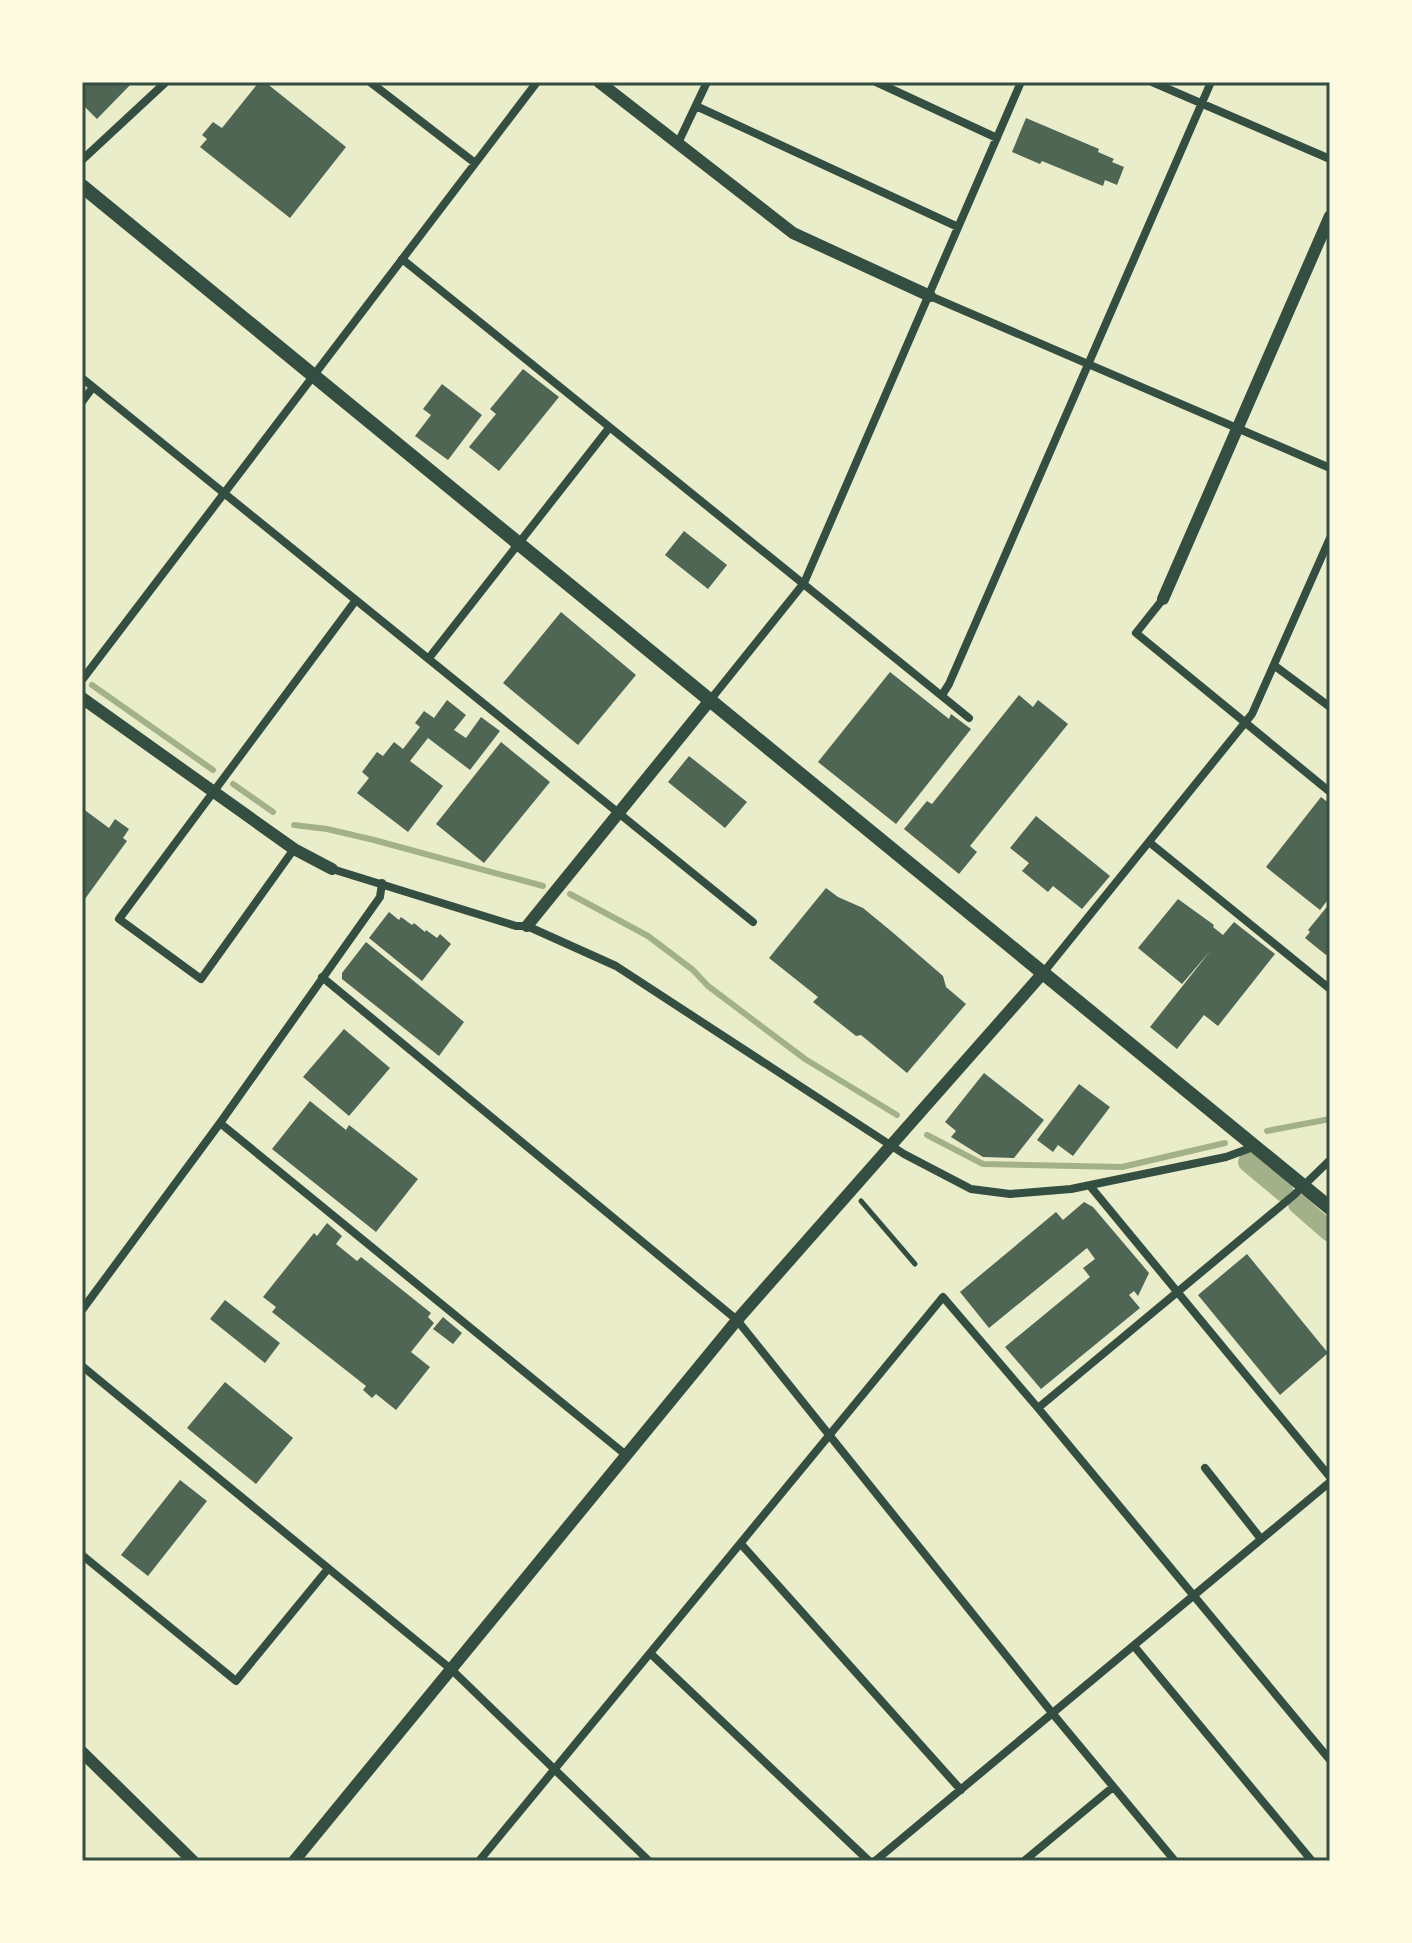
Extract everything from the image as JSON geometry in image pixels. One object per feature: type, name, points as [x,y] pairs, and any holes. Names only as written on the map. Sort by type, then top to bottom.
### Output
[{"type":"main road","points":[[82,186],[1330,1208]]},
{"type":"street","points":[[82,160],[166,82]]},
{"type":"street","points":[[370,82],[475,163]]},
{"type":"street","points":[[82,680],[537,82]]},
{"type":"street","points":[[599,82],[793,233],[930,296],[1330,468]]},
{"type":"street","points":[[678,143],[707,82]]},
{"type":"street","points":[[876,82],[997,138]]},
{"type":"street","points":[[527,926],[804,583],[1021,82]]},
{"type":"street","points":[[1152,82],[1330,159]]},
{"type":"street","points":[[942,695],[1211,82]]},
{"type":"street","points":[[696,106],[958,227]]},
{"type":"street","points":[[1330,216],[1163,599],[1136,633],[1330,792]]},
{"type":"street","points":[[402,259],[969,718]]},
{"type":"street","points":[[82,378],[753,922]]},
{"type":"street","points":[[82,402],[93,387]]},
{"type":"street","points":[[429,658],[609,428]]},
{"type":"street","points":[[294,1861],[737,1320],[1043,973],[1245,723],[1275,666],[1330,538]]},
{"type":"street","points":[[294,849],[201,979],[119,919],[356,600]]},
{"type":"street","points":[[1275,666],[1330,707]]},
{"type":"street","points":[[82,698],[294,849],[332,869],[516,926],[527,926],[616,966],[892,1146],[971,1189],[1025,1193],[1090,1186],[1226,1157],[1257,1146]]},
{"type":"street","points":[[1149,842],[1330,989]]},
{"type":"street","points":[[82,1310],[220,1123],[380,897],[382,883]]},
{"type":"street","points":[[322,977],[737,1320],[1175,1861]]},
{"type":"street","points":[[220,1123],[626,1455]]},
{"type":"street","points":[[1038,1408],[1304,1186],[1330,1160]]},
{"type":"street","points":[[651,1654],[872,1861],[1053,1714],[1330,1479],[1090,1186]]},
{"type":"street","points":[[479,1861],[943,1297],[1330,1760]]},
{"type":"street","points":[[82,1366],[452,1670],[649,1861]]},
{"type":"street","points":[[1205,1468],[1261,1539]]},
{"type":"street","points":[[741,1544],[961,1790]]},
{"type":"street","points":[[82,1555],[236,1681],[327,1570]]},
{"type":"street","points":[[1134,1646],[1312,1861]]},
{"type":"street","points":[[82,1752],[193,1861]]},
{"type":"street","points":[[1024,1861],[1113,1787]]},
{"type":"lane","points":[[861,1201],[915,1264]]},
{"type":"building","points":[[82,82],[133,82],[97,119],[82,104]]},
{"type":"building","points":[[259,82],[265,82],[346,147],[290,218],[200,147],[207,139],[202,135],[213,122],[222,128]]},
{"type":"building","points":[[1026,118],[1099,149],[1098,152],[1114,159],[1112,162],[1124,167],[1117,185],[1105,180],[1103,186],[1012,152]]},
{"type":"building","points":[[523,369],[559,397],[499,471],[469,447],[496,414],[490,409]]},
{"type":"building","points":[[442,384],[482,415],[448,460],[415,436],[431,415],[423,409]]},
{"type":"building","points":[[684,531],[727,565],[708,589],[665,555]]},
{"type":"building","points":[[561,612],[636,675],[578,745],[503,683]]},
{"type":"building","points":[[890,672],[949,719],[951,714],[971,729],[896,824],[818,762]]},
{"type":"building","points":[[1019,695],[1033,707],[1038,700],[1068,724],[970,846],[977,852],[959,874],[904,829],[927,801],[932,804]]},
{"type":"building","points":[[447,700],[466,715],[454,730],[466,738],[481,717],[500,731],[470,770],[428,738],[410,761],[443,786],[408,832],[357,793],[369,778],[362,772],[377,752],[383,756],[394,742],[403,749],[420,727],[415,723],[424,711],[434,718]]},
{"type":"building","points":[[501,742],[550,782],[484,863],[436,824]]},
{"type":"building","points":[[689,756],[747,802],[725,828],[668,782]]},
{"type":"building","points":[[1321,797],[1330,804],[1330,897],[1320,910],[1266,867]]},
{"type":"building","points":[[82,808],[109,828],[115,819],[129,829],[123,838],[127,841],[82,903]]},
{"type":"building","points":[[1036,816],[1110,876],[1082,909],[1053,886],[1048,892],[1022,871],[1029,863],[1010,848]]},
{"type":"building","points":[[826,888],[863,908],[891,931],[943,976],[946,987],[966,1004],[907,1073],[861,1035],[856,1036],[813,1002],[818,997],[769,958]]},
{"type":"building","points":[[1178,899],[1223,935],[1234,922],[1275,954],[1218,1026],[1204,1015],[1177,1049],[1150,1027],[1211,950],[1182,984],[1138,948]]},
{"type":"building","points":[[1330,903],[1330,950],[1326,955],[1305,938]]},
{"type":"building","points":[[389,912],[437,938],[440,934],[451,944],[422,981],[369,938]]},
{"type":"building","points":[[366,942],[464,1022],[439,1056],[342,979],[342,973]]},
{"type":"building","points":[[344,1029],[390,1068],[349,1116],[303,1077]]},
{"type":"building","points":[[984,1073],[1044,1120],[1014,1158],[983,1157],[951,1137],[956,1131],[945,1122]]},
{"type":"building","points":[[1079,1084],[1110,1107],[1073,1156],[1058,1145],[1053,1152],[1037,1140]]},
{"type":"building","points":[[310,1101],[346,1130],[349,1125],[418,1179],[376,1232],[272,1149]]},
{"type":"building","points":[[1084,1202],[1093,1207],[1149,1273],[1138,1296],[1134,1291],[1129,1295],[1140,1308],[1041,1389],[1005,1347],[1090,1277],[1083,1268],[1095,1259],[1087,1248],[989,1328],[960,1292],[1056,1212],[1063,1220]]},
{"type":"building","points":[[327,1223],[342,1236],[336,1244],[357,1261],[361,1257],[431,1313],[428,1317],[434,1323],[411,1352],[430,1367],[396,1410],[376,1394],[372,1398],[363,1390],[366,1386],[272,1312],[276,1307],[263,1297],[314,1233],[317,1236]]},
{"type":"building","points":[[1247,1254],[1328,1353],[1280,1395],[1198,1295]]},
{"type":"building","points":[[225,1300],[280,1343],[265,1363],[210,1319]]},
{"type":"building","points":[[443,1317],[462,1333],[453,1344],[433,1329]]},
{"type":"building","points":[[225,1382],[293,1438],[256,1484],[187,1428]]},
{"type":"building","points":[[180,1480],[207,1501],[148,1576],[121,1555]]},
{"type":"waterway","points":[[92,685],[213,770]]},
{"type":"waterway","points":[[233,784],[273,812]]},
{"type":"waterway","points":[[294,825],[374,840],[543,886]]},
{"type":"waterway","points":[[570,894],[648,936],[805,1059],[897,1115]]},
{"type":"waterway","points":[[1267,1131],[1330,1119]]},
{"type":"waterway","points":[[927,1135],[983,1164],[1122,1167],[1225,1143]]},
{"type":"waterway","points":[[1248,1162],[1284,1192]]},
{"type":"waterway","points":[[1298,1204],[1330,1232]]}]
